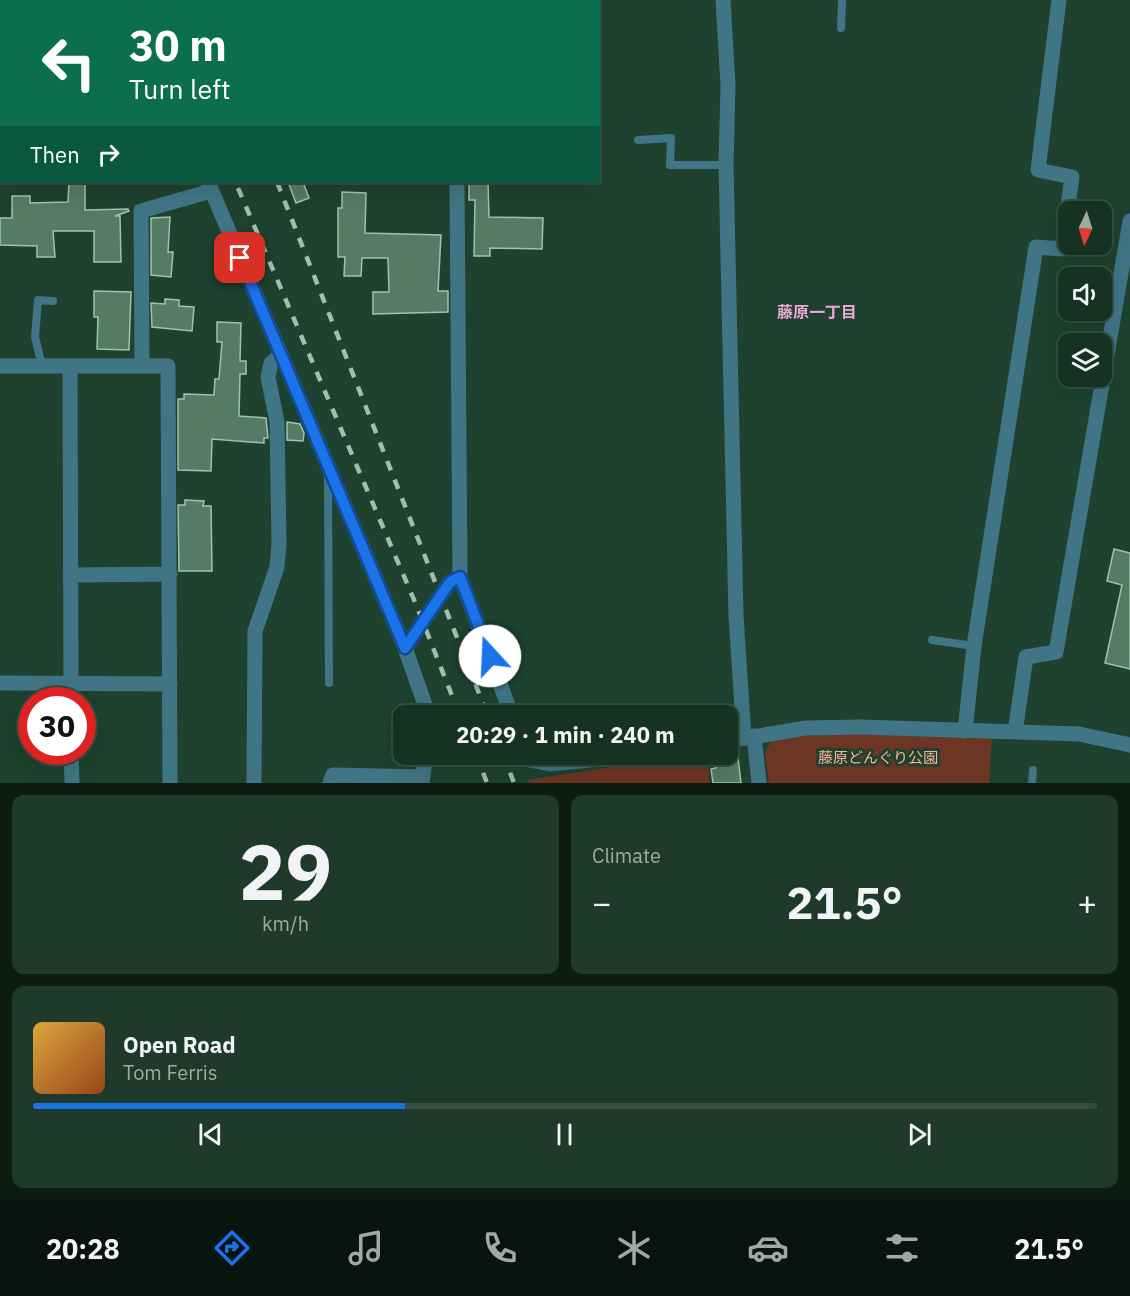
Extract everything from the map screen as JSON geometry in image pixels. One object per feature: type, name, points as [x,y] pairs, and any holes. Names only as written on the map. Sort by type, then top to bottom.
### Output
[{"type":"street","points":[[723,0],[728,85],[726,165],[736,616],[749,737],[759,783]]},
{"type":"street","points":[[965,731],[974,646],[1036,247],[1062,249],[1072,177],[1038,170],[1059,0]]},
{"type":"street","points":[[457,183],[455,580],[507,705]]},
{"type":"street","points":[[142,366],[141,211],[209,186],[328,462],[410,642],[426,705]]},
{"type":"street","points":[[1015,732],[1026,657],[1056,652],[1130,221]]},
{"type":"street","points":[[254,783],[255,631],[277,567],[279,544],[277,422],[268,377],[271,363],[281,354]]},
{"type":"street","points":[[0,366],[168,366],[170,783]]},
{"type":"street","points":[[70,366],[71,684]]},
{"type":"street","points":[[71,575],[170,574]]},
{"type":"street","points":[[410,642],[455,580]]},
{"type":"street","points":[[0,683],[170,684]]},
{"type":"street","points":[[738,739],[806,728],[1079,734],[1130,745]]},
{"type":"street","points":[[71,765],[72,783]]},
{"type":"street","points":[[330,783],[333,776],[423,780],[425,765]]},
{"type":"lane","points":[[841,28],[842,0]]},
{"type":"lane","points":[[639,140],[671,138],[670,165],[726,165]]},
{"type":"lane","points":[[42,366],[35,337],[38,300],[53,300]]},
{"type":"lane","points":[[328,462],[329,682]]},
{"type":"lane","points":[[932,640],[974,646]]},
{"type":"lane","points":[[1032,783],[1033,770]]},
{"type":"green space","name":"藤原どんぐり公園","points":[[821,734],[992,736],[989,783],[769,783],[765,753],[771,741]]},
{"type":"green space","points":[[626,765],[708,765],[710,783],[529,783],[527,780]]},
{"type":"building","points":[[69,183],[85,183],[85,210],[128,209],[129,211],[115,216],[120,216],[121,262],[94,262],[94,231],[53,231],[55,257],[37,257],[37,246],[0,245],[0,218],[12,218],[12,196],[30,196],[30,203],[68,202]]},
{"type":"building","points":[[288,183],[303,183],[309,198],[296,203]]},
{"type":"building","points":[[469,183],[488,183],[489,217],[543,218],[542,249],[490,248],[490,256],[474,256],[475,200],[469,200]]},
{"type":"building","points":[[342,192],[366,193],[365,233],[441,235],[438,291],[448,291],[448,312],[373,314],[373,292],[389,292],[388,258],[362,258],[361,276],[344,276],[345,257],[338,257],[338,208],[342,208]]},
{"type":"building","points":[[170,217],[168,252],[173,252],[171,277],[151,275],[151,218]]},
{"type":"building","points":[[94,291],[131,292],[129,350],[97,349],[98,317],[94,317]]},
{"type":"building","points":[[165,299],[179,300],[179,306],[194,307],[192,331],[152,327],[151,303],[165,304]]},
{"type":"building","points":[[217,322],[241,323],[240,361],[246,361],[246,374],[240,374],[239,416],[266,418],[268,438],[264,438],[264,443],[212,439],[211,471],[178,470],[178,399],[184,399],[184,394],[214,395],[215,379],[219,379],[222,342],[217,342]]},
{"type":"building","points":[[287,422],[300,424],[304,433],[303,441],[287,440]]},
{"type":"building","points":[[185,500],[204,501],[203,506],[211,506],[212,571],[179,571],[178,505],[185,505]]},
{"type":"building","points":[[1114,549],[1130,553],[1130,669],[1105,663],[1122,585],[1107,581]]},
{"type":"building","points":[[738,758],[741,783],[713,783],[711,769],[716,768],[715,765],[738,765]]},
{"type":"railway","points":[[277,183],[484,705]]},
{"type":"railway","points":[[238,188],[415,602],[456,705]]},
{"type":"railway","points":[[480,765],[487,783]]},
{"type":"railway","points":[[507,765],[514,783]]},
{"type":"district","name":"藤原一丁目","points":[[817,312]]},
{"type":"route","points":[[240,258],[405,648],[450,582],[460,577],[490,656]]}]
